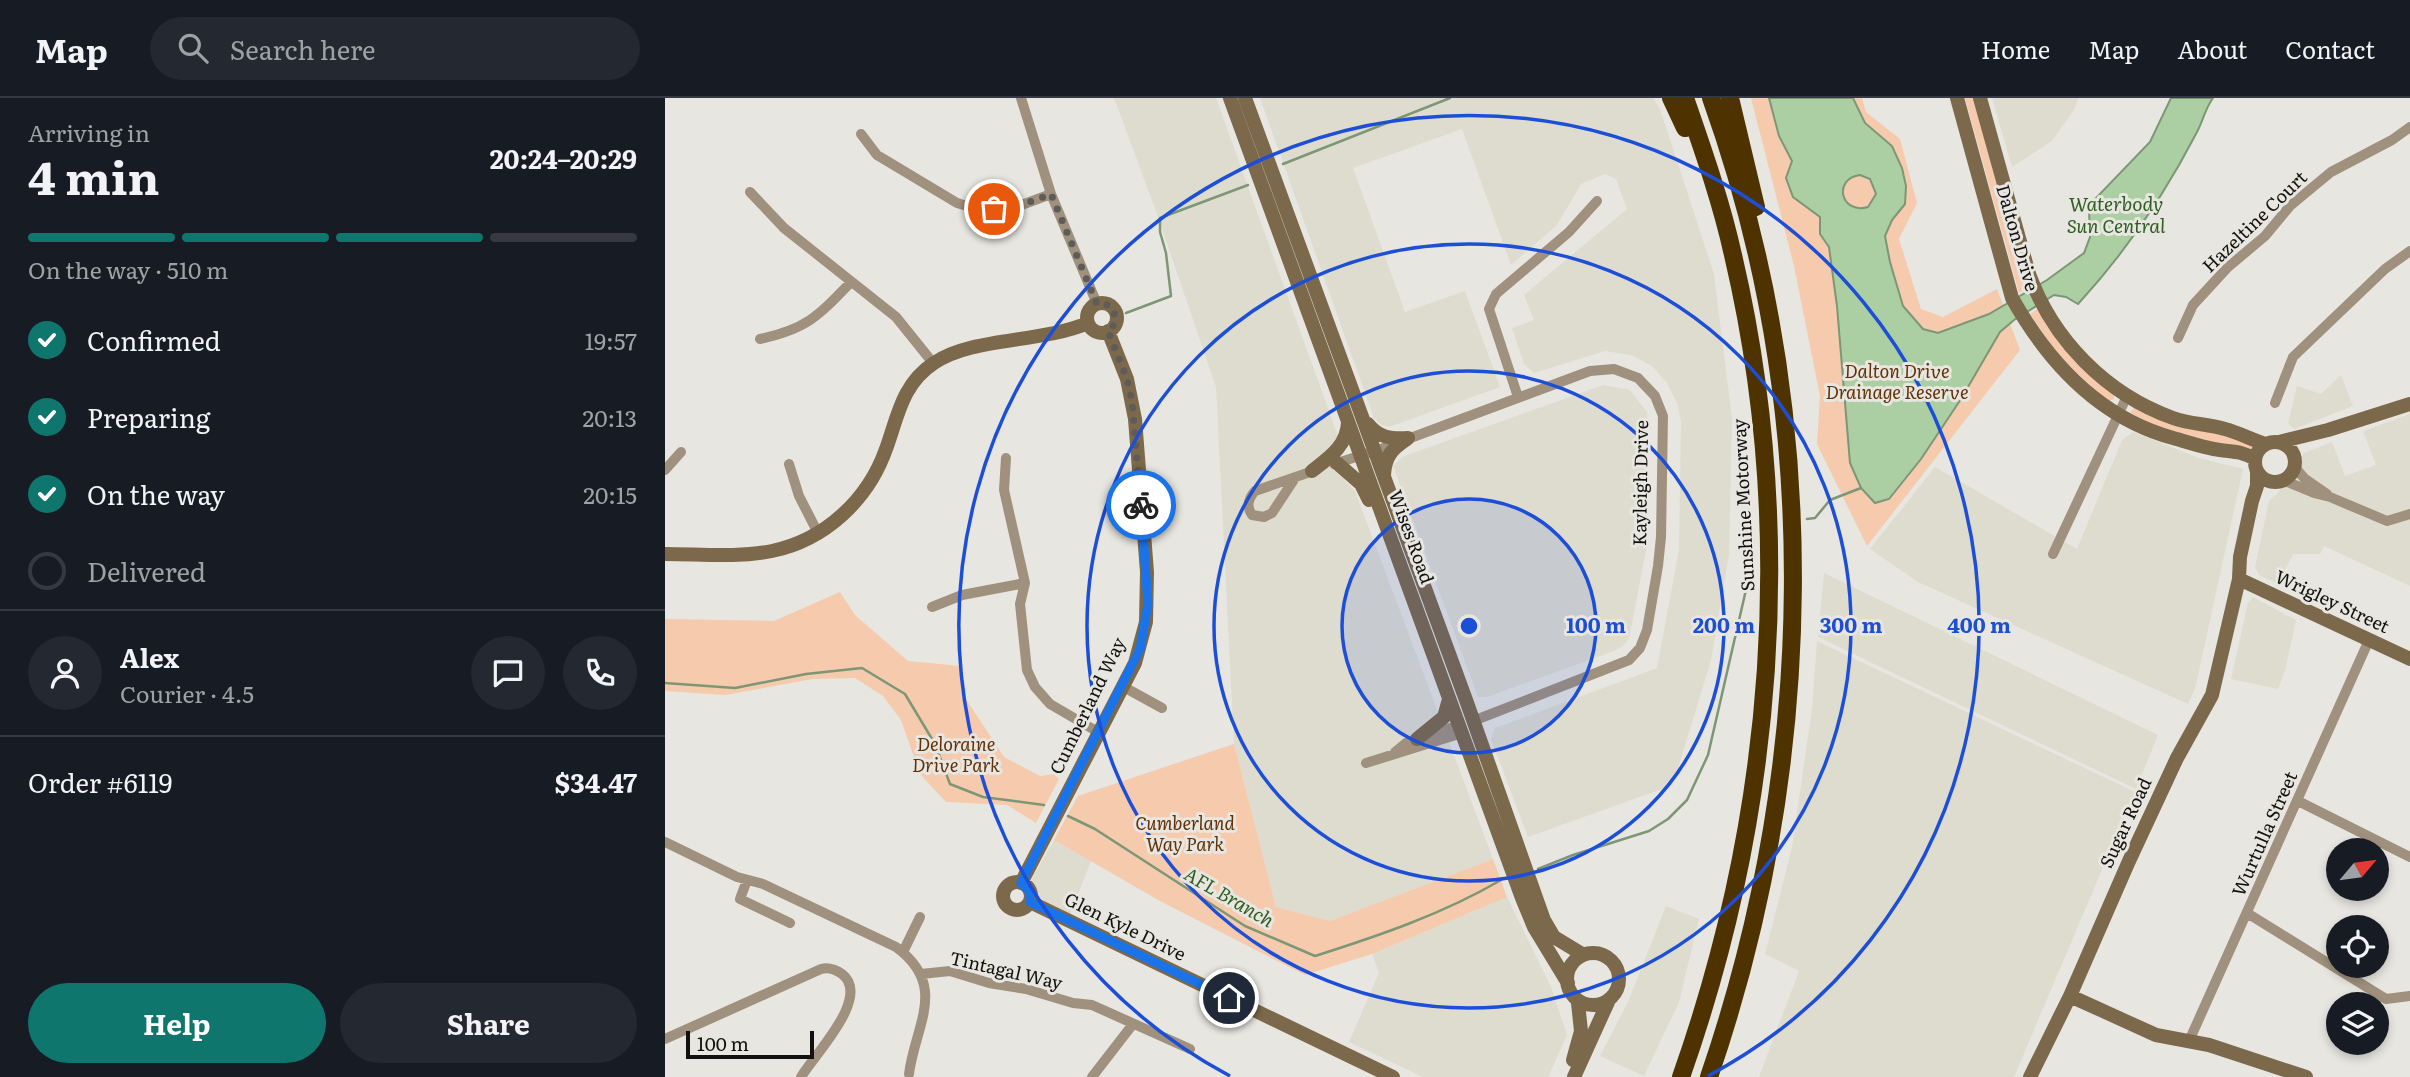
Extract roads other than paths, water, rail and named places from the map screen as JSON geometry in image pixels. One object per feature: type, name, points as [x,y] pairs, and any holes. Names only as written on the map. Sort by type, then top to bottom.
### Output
[{"type":"highway","points":[[1671,98],[1695,152],[1710,170]]},
{"type":"highway","name":"Sunshine Motorway","points":[[1681,1077],[1704,1009],[1726,928],[1753,795],[1765,691],[1770,588],[1767,501],[1758,394],[1733,255],[1710,170],[1685,98]]},
{"type":"highway","points":[[1709,1077],[1743,965],[1761,886],[1782,763],[1790,679],[1793,566],[1791,485],[1778,362],[1765,291],[1743,202],[1711,98]]},
{"type":"highway","points":[[1730,98],[1748,167],[1766,259],[1765,291]]},
{"type":"main road","points":[[1221,98],[1236,132],[1252,158]]},
{"type":"main road","name":"Wises Road","points":[[1230,98],[1368,453],[1393,544],[1449,698],[1465,726],[1544,920],[1554,937],[1582,954]]},
{"type":"main road","name":"Wises Road","points":[[1245,98],[1354,416]]},
{"type":"main road","name":"Dalton Drive","points":[[1957,98],[2012,298],[2050,356],[2080,387],[2117,415],[2151,432],[2218,450],[2240,451],[2256,465]]},
{"type":"main road","name":"Dalton Drive","points":[[1980,98],[2033,286],[2067,342],[2092,371],[2127,396],[2174,418],[2272,443]]},
{"type":"main road","points":[[1097,304],[1106,304],[1116,314],[1115,324],[1108,331],[1099,332],[1088,323],[1087,314],[1097,304]]},
{"type":"main road","points":[[665,554],[739,555],[771,551],[796,544],[818,533],[848,511],[867,489],[879,469],[897,410],[907,390],[919,374],[933,363],[964,349],[1050,335],[1088,323]]},
{"type":"main road","name":"Cumberland Way","points":[[1021,883],[1135,663],[1143,637],[1148,593],[1132,401],[1127,379],[1108,331]]},
{"type":"main road","points":[[2361,419],[2377,409],[2410,397]]},
{"type":"main road","points":[[2239,579],[2240,557],[2257,486],[2256,465],[2260,448],[2410,404]]},
{"type":"main road","points":[[1312,471],[1336,451],[1345,439],[1354,416],[1380,436],[1408,438]]},
{"type":"main road","points":[[2239,579],[2245,568],[2267,486],[2288,477],[2294,460],[2328,430]]},
{"type":"main road","points":[[1384,476],[1385,461],[1390,452],[1408,438]]},
{"type":"main road","points":[[2272,443],[2285,444],[2294,460]]},
{"type":"main road","name":"Wises Road","points":[[1368,453],[1384,476],[1527,912],[1568,983]]},
{"type":"main road","points":[[1337,463],[1361,484],[1374,516],[1393,544]]},
{"type":"main road","points":[[2256,465],[2266,479],[2279,481]]},
{"type":"main road","name":"Wrigley Street","points":[[2239,579],[2410,659]]},
{"type":"main road","name":"Sugar Road","points":[[2030,1077],[2070,996],[2177,758],[2212,695],[2239,579]]},
{"type":"main road","points":[[1417,739],[1444,717],[1449,698]]},
{"type":"main road","points":[[1011,883],[1021,883],[1030,892],[1030,902],[1025,908],[1014,910],[1009,908],[1003,896],[1011,883]]},
{"type":"main road","name":"Glen Kyle Drive","points":[[1030,902],[1393,1077]]},
{"type":"main road","points":[[1565,1077],[1579,1044],[1581,1017],[1578,1003],[1568,983],[1570,968],[1582,954],[1598,952],[1613,961],[1617,969],[1618,985],[1574,1077]]},
{"type":"main road","points":[[2070,996],[2156,1035],[2209,1045],[2306,1077]]},
{"type":"main road","points":[[1578,1003],[1596,1007],[1608,1002]]},
{"type":"street","points":[[1021,98],[1051,194],[1097,304]]},
{"type":"street","name":"Hazeltine Court","points":[[2178,338],[2193,305],[2227,268],[2265,236],[2290,206],[2330,172],[2392,140],[2410,127]]},
{"type":"street","points":[[861,134],[877,155],[957,203],[974,208],[1016,207],[1051,194]]},
{"type":"street","points":[[750,192],[784,228],[850,283],[897,317],[933,363]]},
{"type":"street","points":[[1518,397],[1489,309],[1496,294],[1569,232],[1597,201]]},
{"type":"street","points":[[2275,403],[2293,357],[2385,268],[2410,251]]},
{"type":"street","points":[[760,339],[787,333],[816,318],[850,283]]},
{"type":"street","name":"Kayleigh Drive","points":[[1295,478],[1272,513],[1264,517],[1252,515],[1248,509],[1249,498],[1255,491],[1368,453],[1590,370],[1614,369],[1638,378],[1655,396],[1663,416],[1661,537],[1647,630],[1640,648],[1629,660],[1465,726]]},
{"type":"street","points":[[2053,554],[2127,396]]},
{"type":"street","points":[[665,470],[681,452]]},
{"type":"street","points":[[1006,458],[1004,490],[1025,583],[1020,604],[1027,670],[1035,687],[1050,704],[1098,732]]},
{"type":"street","points":[[2294,460],[2304,478],[2330,496],[2387,521],[2410,514]]},
{"type":"street","points":[[789,464],[799,496],[818,533]]},
{"type":"street","points":[[2279,481],[2330,496]]},
{"type":"street","points":[[932,607],[962,595],[1025,583]]},
{"type":"street","name":"Wurtulla Street","points":[[2189,1041],[2369,640]]},
{"type":"street","points":[[1122,686],[1162,708]]},
{"type":"street","points":[[1391,754],[1406,743],[1465,726]]},
{"type":"street","points":[[1367,763],[1391,754],[1409,752],[1465,726]]},
{"type":"street","points":[[2298,801],[2410,857]]},
{"type":"street","points":[[665,842],[747,880],[763,884],[902,952],[912,961],[921,974],[926,1007],[909,1074]]},
{"type":"street","points":[[747,880],[740,899],[790,923]]},
{"type":"street","points":[[2247,913],[2386,999],[2410,996]]},
{"type":"street","points":[[902,952],[920,917]]},
{"type":"street","points":[[665,1039],[821,969],[831,968],[849,982],[849,1002],[839,1023],[801,1077]]},
{"type":"street","name":"Tintagal Way","points":[[921,974],[950,971],[989,983],[1026,989],[1097,1007],[1190,1049]]},
{"type":"street","points":[[1091,1077],[1133,1024]]},
{"type":"water","name":"Dalton Drive Drainage Reserve","points":[[1769,98],[1853,98],[1865,123],[1892,146],[1902,168],[1906,186],[1905,204],[1892,220],[1885,236],[1890,262],[1903,306],[1923,329],[1938,333],[1989,314],[2047,280],[2084,253],[2090,237],[2089,209],[2095,199],[2150,142],[2171,98],[2213,98],[2185,155],[2158,200],[2095,285],[2078,304],[2066,297],[2054,295],[2000,332],[1961,399],[1921,459],[1889,499],[1875,503],[1861,488],[1850,463],[1837,306],[1829,247],[1820,234],[1820,217],[1793,197],[1786,178],[1792,161],[1779,136]],"holes":[[[1860,175],[1870,179],[1876,194],[1868,207],[1851,206],[1843,196],[1846,183]]]},
{"type":"waterway","points":[[1283,164],[1450,98]]},
{"type":"waterway","points":[[1126,313],[1171,296],[1160,218],[1248,185]]},
{"type":"waterway","name":"AFL Branch","points":[[1807,519],[1815,518],[1830,500],[1861,488]]},
{"type":"waterway","name":"AFL Branch","points":[[1538,869],[1649,831],[1668,819],[1687,800],[1708,755],[1748,581]]},
{"type":"waterway","name":"AFL Branch","points":[[665,683],[735,688],[806,674],[862,668],[905,694],[935,744],[950,784],[983,797],[1044,805]]},
{"type":"waterway","name":"AFL Branch","points":[[1068,816],[1095,829],[1245,926],[1315,956],[1433,914],[1501,880]]},
{"type":"water label","name":"Waterbody Sun Central","points":[[2116,215]]},
{"type":"park label","name":"Deloraine Drive Park","points":[[956,755]]},
{"type":"park label","name":"Cumberland Way Park","points":[[1185,834]]}]
